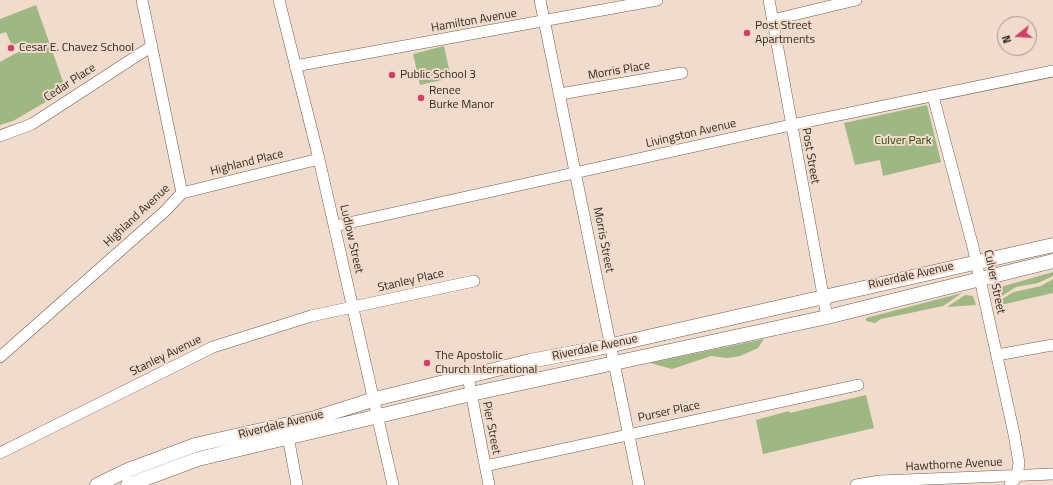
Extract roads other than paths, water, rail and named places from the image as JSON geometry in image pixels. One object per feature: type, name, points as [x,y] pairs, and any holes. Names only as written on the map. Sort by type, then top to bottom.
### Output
[{"type":"main road","name":"Riverdale Avenue","points":[[98,485],[135,467],[194,445],[286,425],[375,400],[530,361],[610,345],[1053,245]]},
{"type":"main road","name":"Riverdale Avenue","points":[[135,484],[198,459],[471,394],[827,317],[1053,261]]},
{"type":"street","name":"Highland Avenue","points":[[0,357],[164,212],[182,194],[142,0]]},
{"type":"street","name":"Ludlow Street","points":[[279,0],[335,226],[393,485]]},
{"type":"street","name":"Morris Street","points":[[540,0],[639,485]]},
{"type":"street","name":"Hamilton Avenue","points":[[295,66],[544,22],[657,0]]},
{"type":"street","name":"Post Street","points":[[769,0],[827,317]]},
{"type":"street","points":[[772,20],[856,0]]},
{"type":"street","name":"Cedar Place","points":[[0,136],[32,124],[152,46]]},
{"type":"street","name":"Livingston Avenue","points":[[335,226],[791,125],[1053,72]]},
{"type":"street","name":"Morris Place","points":[[560,94],[682,73]]},
{"type":"street","name":"Culver Street","points":[[932,96],[976,262],[997,356],[1019,463],[1013,480]]},
{"type":"street","name":"Highland Place","points":[[182,194],[319,159]]},
{"type":"street","name":"Stanley Place","points":[[354,308],[474,281]]},
{"type":"street","name":"Stanley Avenue","points":[[0,453],[213,347],[311,316],[354,308]]},
{"type":"street","points":[[997,356],[1053,345]]},
{"type":"street","name":"Pier Street","points":[[468,377],[489,485]]},
{"type":"street","name":"Purser Place","points":[[485,466],[858,385]]},
{"type":"street","points":[[286,425],[287,439],[296,485]]},
{"type":"street","points":[[135,467],[135,484]]},
{"type":"street","name":"Hawthorne Avenue","points":[[856,485],[880,482],[909,483],[1013,480],[1053,474]]},
{"type":"place","name":"Post Street Apartments","points":[[747,33]]},
{"type":"place","name":"Cesar E. Chavez School","points":[[11,48]]},
{"type":"place","name":"Public School 3","points":[[392,75]]},
{"type":"place","name":"Renee Burke Manor","points":[[421,98]]},
{"type":"place","name":"The Apostolic Church International","points":[[427,363]]},
{"type":"park label","name":"Culver Park","points":[[903,141]]}]
